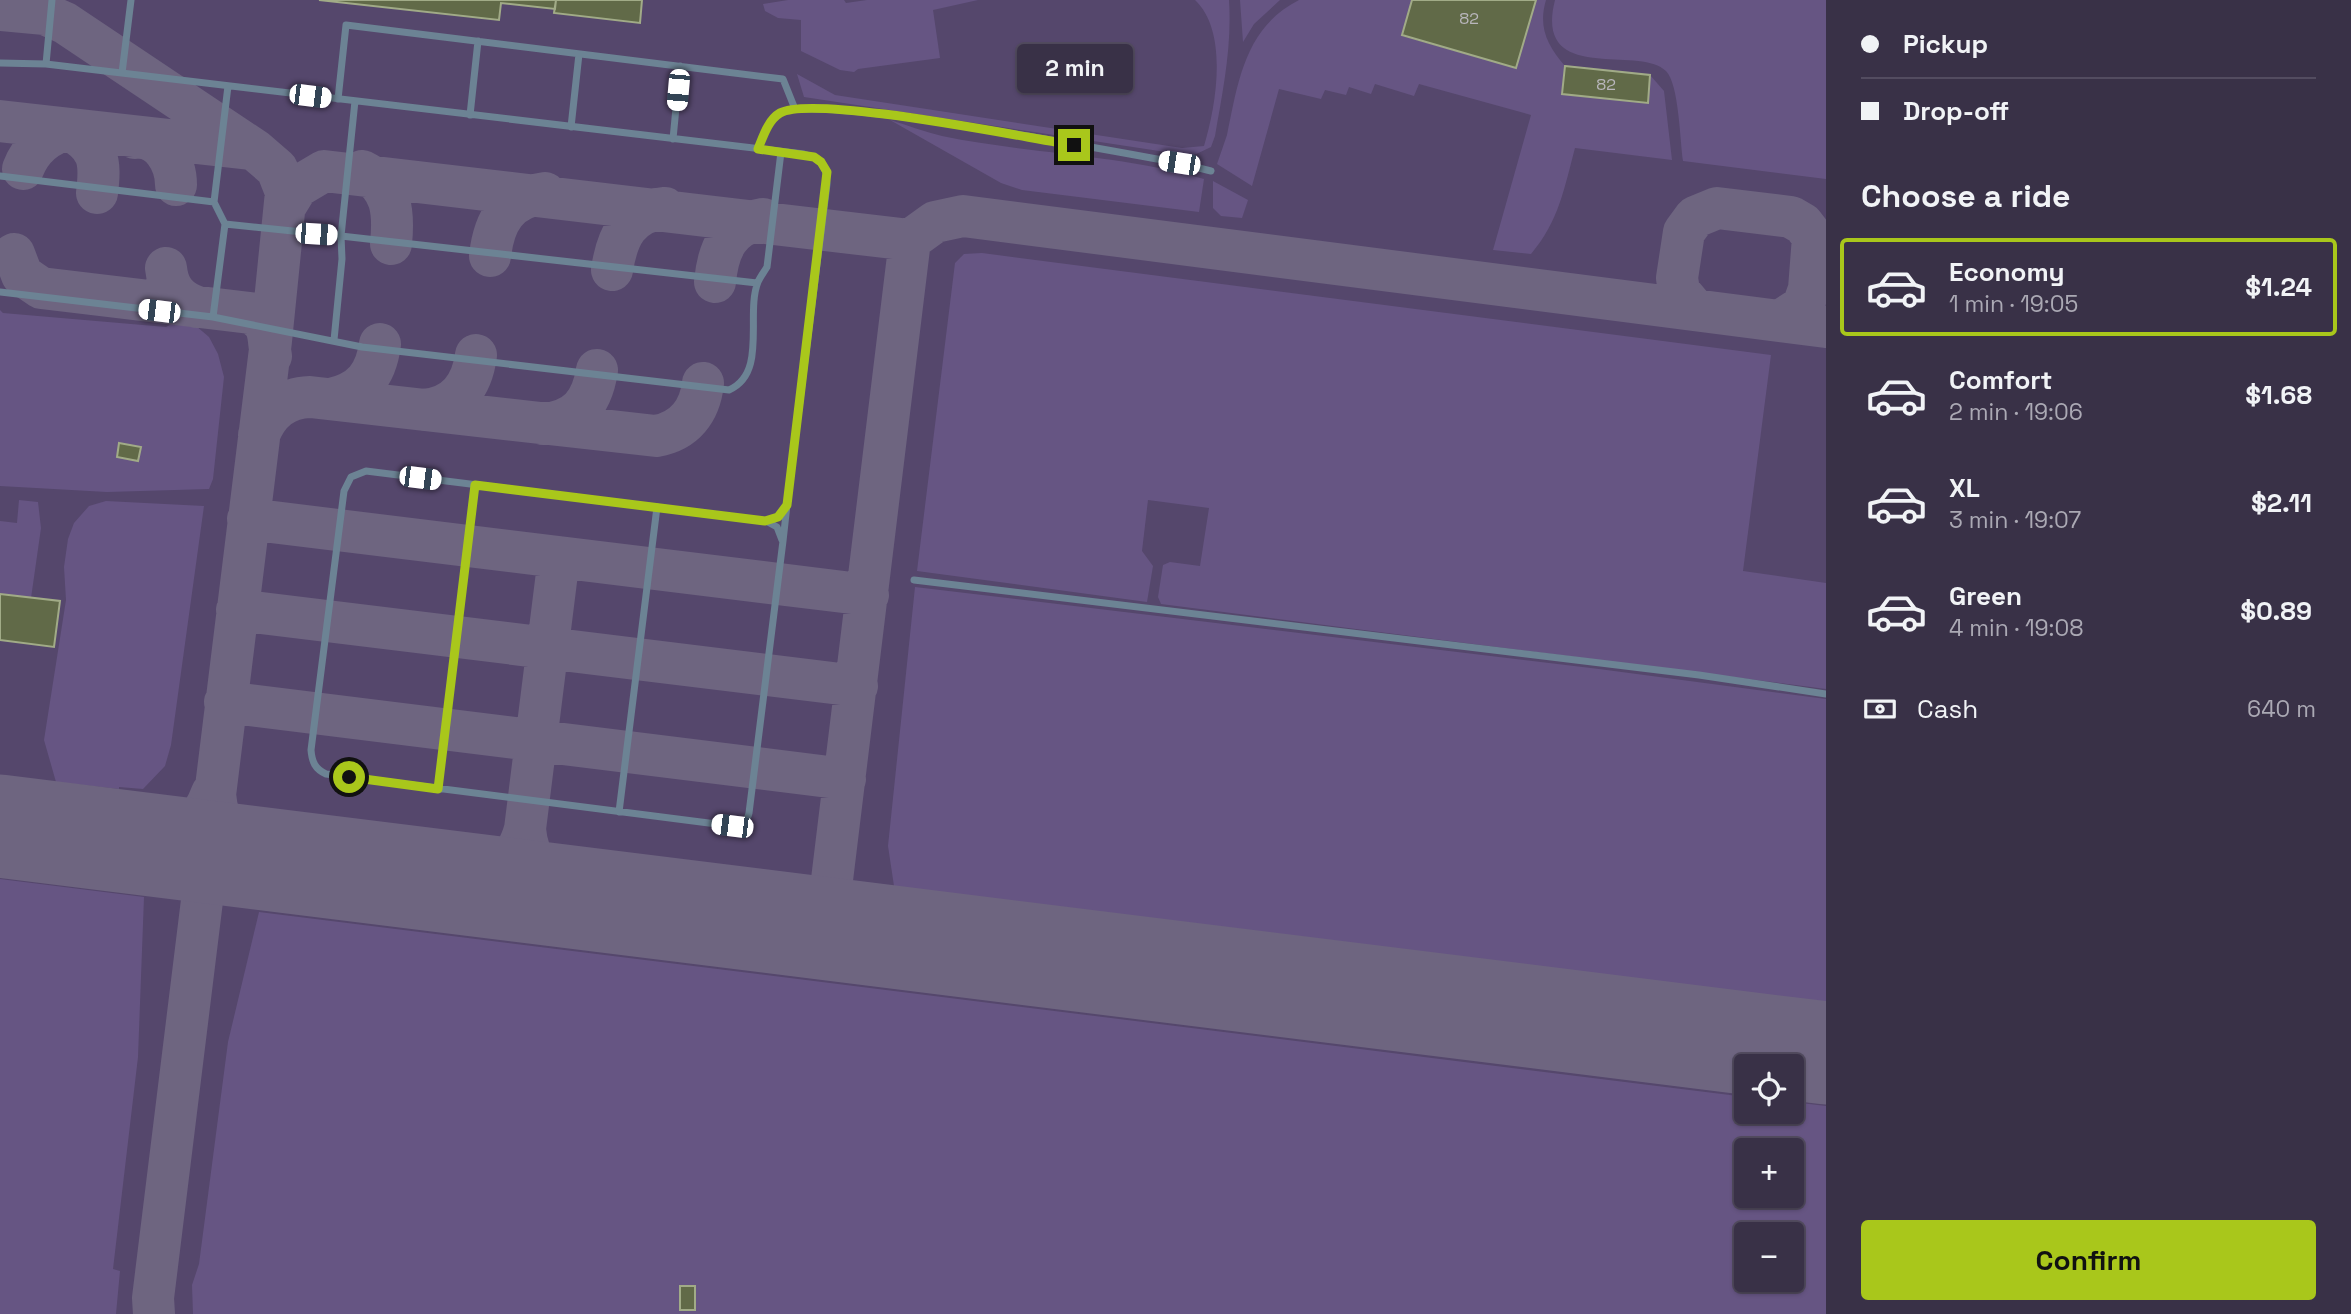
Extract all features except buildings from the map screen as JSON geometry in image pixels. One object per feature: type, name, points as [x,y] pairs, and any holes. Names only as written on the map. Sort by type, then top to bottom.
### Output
[{"type":"lane","points":[[46,64],[52,0]]},
{"type":"lane","points":[[122,73],[131,0]]},
{"type":"lane","points":[[338,99],[346,25],[783,79],[795,109]]},
{"type":"lane","points":[[470,115],[478,41]]},
{"type":"lane","points":[[571,127],[579,54]]},
{"type":"lane","points":[[0,63],[46,64],[781,152],[814,157],[827,172],[783,541],[748,819],[743,824],[732,826],[327,775],[319,771],[314,764],[313,736],[344,491],[351,477],[366,471],[765,521],[777,527],[783,541]]},
{"type":"lane","points":[[673,139],[680,66]]},
{"type":"lane","points":[[213,317],[225,224],[214,202],[228,86]]},
{"type":"lane","points":[[334,340],[342,259],[341,236],[355,101]]},
{"type":"lane","points":[[758,149],[771,122],[780,113],[795,109],[863,111],[1179,163],[1211,171]]},
{"type":"lane","points":[[0,292],[213,317],[362,346],[729,390],[737,387],[748,374],[757,283],[767,267],[781,152]]},
{"type":"lane","points":[[0,176],[214,202]]},
{"type":"lane","points":[[225,224],[757,283]]},
{"type":"lane","points":[[438,789],[475,485]]},
{"type":"lane","points":[[765,521],[778,517],[787,505]]},
{"type":"lane","points":[[619,812],[657,507]]},
{"type":"lane","points":[[914,580],[1699,675],[1826,694]]},
{"type":"shaded area","points":[[0,0],[1826,0],[1826,1314],[0,1314]]},
{"type":"shaded area","points":[[788,0],[844,0],[846,3],[867,0],[978,0],[933,10],[940,58],[858,69],[854,72],[840,70],[801,51],[801,20],[778,18],[765,11],[763,4]]},
{"type":"shaded area","points":[[1195,0],[1229,0],[1230,17],[1226,68],[1215,136],[1211,147],[1192,156],[804,97],[797,74],[835,95],[1182,148],[1204,146],[1215,91],[1216,50],[1206,14]]},
{"type":"shaded area","points":[[1240,0],[1280,0],[1254,24],[1243,42]]},
{"type":"shaded area","points":[[1299,0],[1412,0],[1402,36],[1516,68],[1536,0],[1546,0],[1543,19],[1546,35],[1553,51],[1565,66],[1562,94],[1647,103],[1650,75],[1664,91],[1672,160],[1575,148],[1554,217],[1531,254],[1493,250],[1531,115],[1419,84],[1414,96],[1375,84],[1371,94],[1349,87],[1346,95],[1325,90],[1321,99],[1279,89],[1252,186],[1217,164],[1227,135],[1240,76],[1255,41],[1281,11]]},
{"type":"shaded area","points":[[1555,0],[1826,0],[1826,179],[1683,161],[1674,88],[1666,71],[1653,64],[1592,58],[1574,53],[1559,44],[1552,27]]},
{"type":"shaded area","points":[[890,120],[942,136],[1139,164],[1204,179],[1199,212],[1022,190],[1001,183]]},
{"type":"shaded area","points":[[1213,181],[1248,200],[1242,218],[1221,216],[1213,208]]},
{"type":"shaded area","points":[[982,253],[1771,355],[1743,571],[1826,583],[1826,689],[1161,604],[1158,597],[1163,565],[1170,562],[1200,566],[1209,508],[1148,500],[1142,551],[1153,566],[1147,602],[917,571],[955,263],[964,254]]},
{"type":"shaded area","points":[[0,310],[3,313],[166,327],[182,318],[189,320],[209,337],[218,354],[224,377],[213,479],[209,489],[107,492],[0,486]]},
{"type":"shaded area","points":[[19,500],[38,502],[41,528],[31,598],[0,594],[0,521],[17,523]]},
{"type":"shaded area","points":[[106,501],[204,506],[171,745],[165,766],[143,789],[56,782],[44,740],[66,600],[64,567],[68,539],[74,523],[89,506]]},
{"type":"shaded area","points":[[915,587],[1826,699],[1826,1002],[894,886],[888,846]]},
{"type":"shaded area","points":[[0,879],[144,897],[138,1057],[113,1269],[120,1271],[116,1314],[0,1314]]},
{"type":"shaded area","points":[[259,912],[1734,1096],[1734,1124],[1804,1124],[1804,1103],[1826,1106],[1826,1314],[193,1314],[192,1285],[199,1264],[228,1042]]},
{"type":"taxiway","points":[[0,10],[45,14],[65,23],[255,150],[277,169],[286,192],[271,341],[153,1298],[154,1314]]},
{"type":"taxiway","points":[[0,121],[250,149]]},
{"type":"taxiway","points":[[23,169],[41,143],[54,134],[69,129],[87,142],[96,155],[99,172],[97,193]]},
{"type":"taxiway","points":[[135,138],[152,141],[165,152],[173,168],[176,185]]},
{"type":"taxiway","points":[[286,205],[297,187],[324,171],[910,240],[826,929]]},
{"type":"taxiway","points":[[362,171],[372,177],[386,193],[392,222],[391,244]]},
{"type":"taxiway","points":[[490,256],[495,232],[505,213],[521,200],[545,193]]},
{"type":"taxiway","points":[[612,270],[617,247],[626,228],[642,215],[665,208]]},
{"type":"taxiway","points":[[1695,310],[1679,291],[1677,278],[1684,232],[1695,217],[1717,208],[1791,217],[1803,224],[1813,237],[1809,289],[1803,306],[1780,321]]},
{"type":"taxiway","points":[[910,240],[935,222],[963,216],[1826,327]]},
{"type":"taxiway","points":[[715,282],[722,250],[733,233],[751,222],[763,219]]},
{"type":"taxiway","points":[[14,254],[22,275],[41,288],[250,313],[265,326],[271,356]]},
{"type":"taxiway","points":[[166,268],[175,293],[197,307]]},
{"type":"taxiway","points":[[331,399],[351,392],[366,380],[375,365],[380,344]]},
{"type":"taxiway","points":[[424,410],[445,404],[460,393],[471,376],[476,355]]},
{"type":"taxiway","points":[[543,424],[565,419],[581,408],[591,392],[597,370]]},
{"type":"taxiway","points":[[259,435],[278,408],[292,400],[310,397],[656,436],[675,430],[689,418],[698,402],[703,383]]},
{"type":"taxiway","points":[[248,519],[868,595]]},
{"type":"taxiway","points":[[559,557],[525,829],[530,852],[540,870],[554,885],[573,898]]},
{"type":"taxiway","points":[[237,610],[857,686]]},
{"type":"taxiway","points":[[225,702],[845,779]]},
{"type":"taxiway","points":[[146,844],[179,835],[195,823],[212,793]]},
{"type":"taxiway","points":[[215,794],[220,818],[231,836],[248,850],[271,860]]},
{"type":"taxiway","points":[[451,882],[465,881],[499,870],[514,854],[525,829]]},
{"type":"runway","points":[[0,826],[1826,1053]]},
{"type":"route","points":[[349,777],[438,789],[475,485],[765,521],[772,520],[783,512],[787,505],[827,172],[814,157],[758,149],[764,133],[780,113],[795,109],[863,111],[1074,145]]}]
